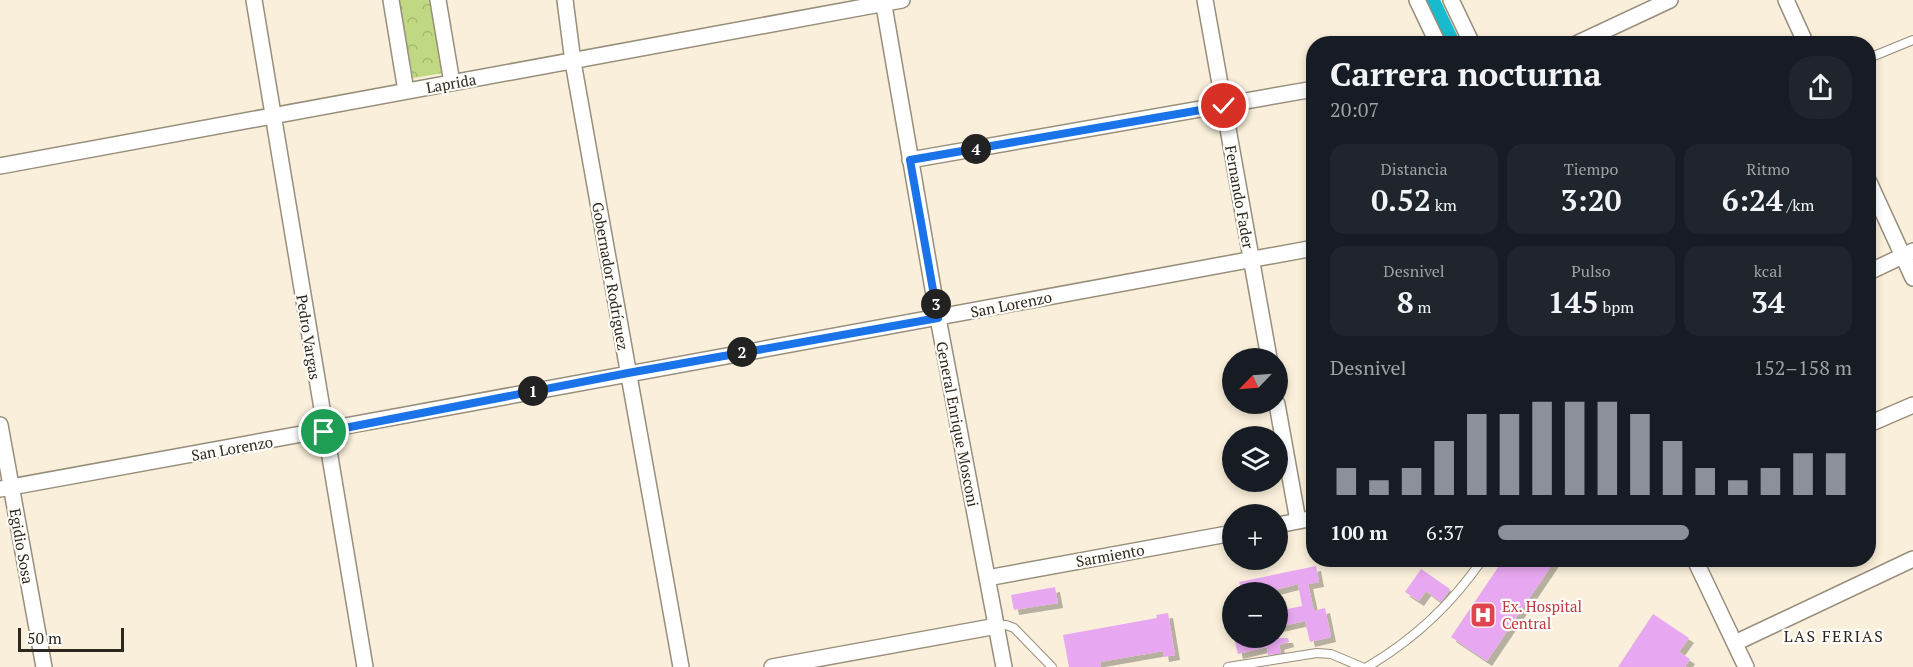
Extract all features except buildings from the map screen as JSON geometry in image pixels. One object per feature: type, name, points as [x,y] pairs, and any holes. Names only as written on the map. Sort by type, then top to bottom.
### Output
[{"type":"street","name":"Pedro Vargas","points":[[254,0],[324,432],[365,667]]},
{"type":"street","points":[[391,0],[406,91]]},
{"type":"street","points":[[438,0],[452,83]]},
{"type":"street","name":"Gobernador Rodríguez","points":[[565,0],[573,62],[681,667]]},
{"type":"street","name":"Laprida","points":[[0,166],[902,0]]},
{"type":"street","name":"Fernando Fader","points":[[1204,0],[1267,348]]},
{"type":"street","points":[[1417,0],[1434,36]]},
{"type":"street","points":[[1451,0],[1468,36]]},
{"type":"street","points":[[1593,36],[1670,0]]},
{"type":"street","points":[[1786,0],[1802,36]]},
{"type":"street","name":"General Enrique Mosconi","points":[[884,2],[938,318],[1004,667]]},
{"type":"street","points":[[910,160],[1306,91]]},
{"type":"street","points":[[1876,195],[1908,253],[1913,278]]},
{"type":"street","name":"San Lorenzo","points":[[6,488],[324,432],[628,373],[1306,249]]},
{"type":"street","points":[[1876,269],[1908,253]]},
{"type":"street","points":[[1876,421],[1913,405]]},
{"type":"street","points":[[1279,414],[1298,521]]},
{"type":"street","name":"Egidio Sosa","points":[[0,425],[6,488],[44,667]]},
{"type":"street","points":[[1288,523],[1306,520]]},
{"type":"street","name":"Sarmiento","points":[[987,578],[1222,535]]},
{"type":"street","points":[[1735,643],[1913,560]]},
{"type":"street","points":[[1698,567],[1746,667]]},
{"type":"street","points":[[772,667],[997,626]]},
{"type":"lane","points":[[1876,55],[1913,40]]},
{"type":"lane","points":[[1367,667],[1425,627],[1452,600],[1477,567]]},
{"type":"lane","points":[[997,626],[1006,625],[1014,628],[1031,642],[1052,667]]},
{"type":"lane","points":[[1228,667],[1317,653],[1331,654],[1362,667]]},
{"type":"green space","points":[[399,0],[429,0],[443,73],[413,78]]},
{"type":"waterway","points":[[1432,0],[1449,36]]},
{"type":"place","name":"Ex. Hospital Central","points":[[1483,615]]},
{"type":"district","name":"LAS FERIAS","points":[[1834,636]]},
{"type":"route","points":[[324,432],[628,373],[938,318],[910,160],[1224,106]]}]
